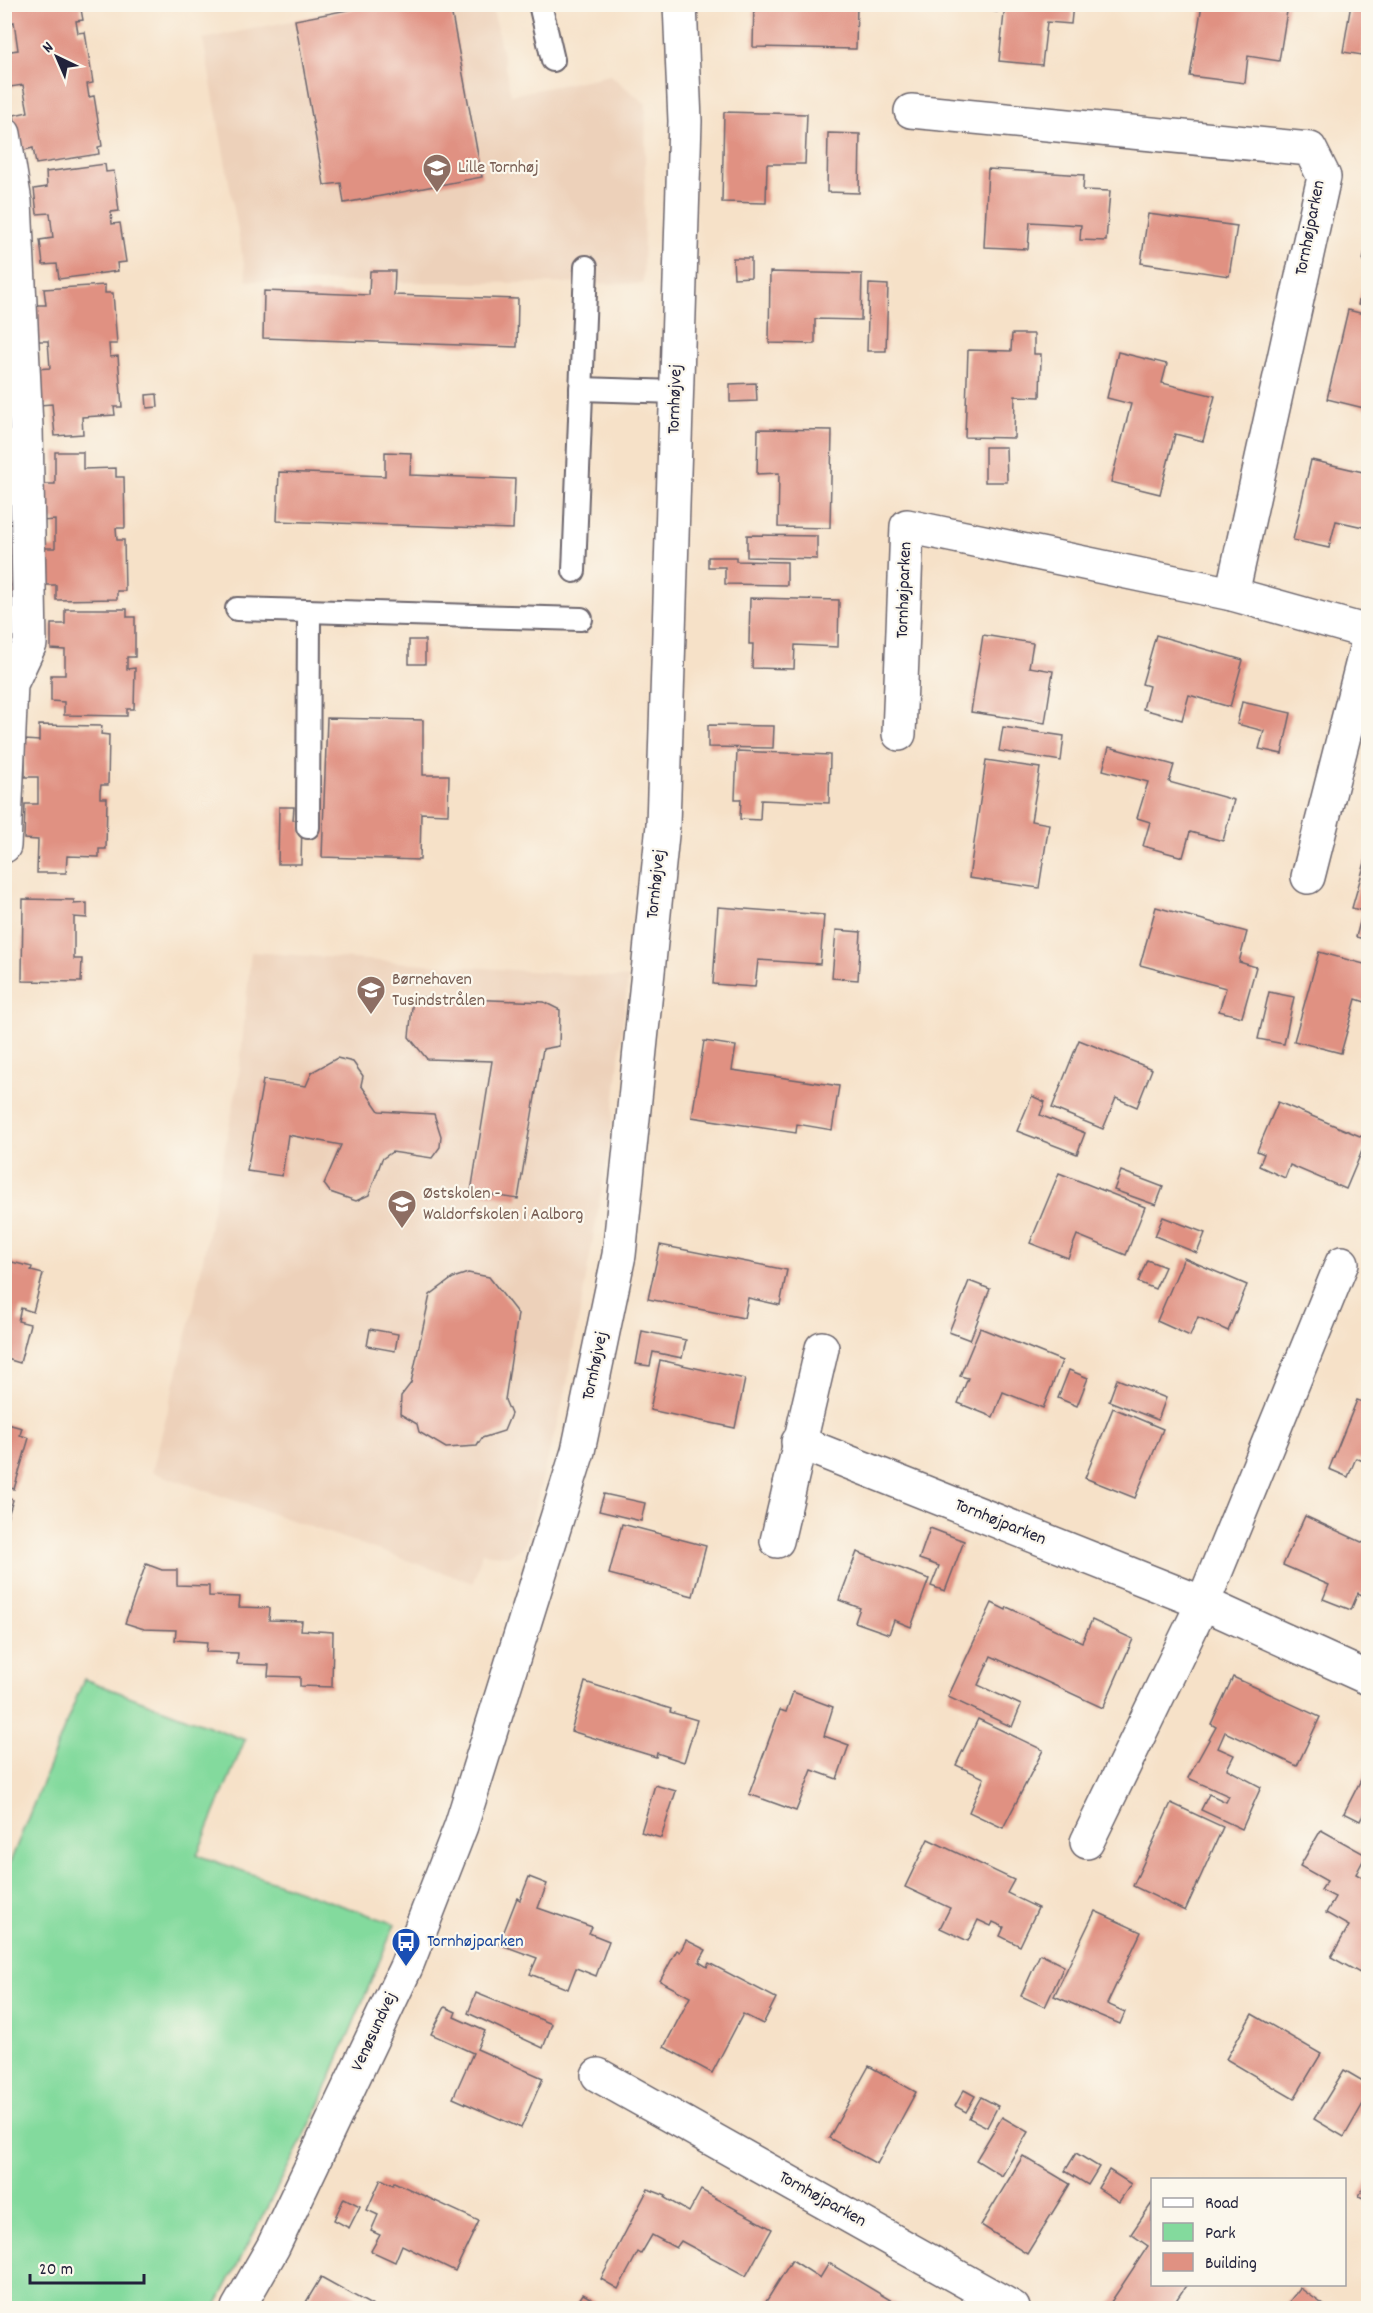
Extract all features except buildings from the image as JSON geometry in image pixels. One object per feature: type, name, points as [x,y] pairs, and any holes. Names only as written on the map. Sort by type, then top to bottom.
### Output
[{"type":"street","name":"Tornhøjvej","points":[[487,1745],[578,1451],[619,1255],[663,825],[685,121],[680,4]]},
{"type":"street","name":"Tornhøjparken","points":[[910,111],[1310,149],[1324,177],[1232,594]]},
{"type":"street","points":[[4,134],[15,202],[15,427],[30,644],[11,684],[4,846]]},
{"type":"street","name":"Tornhøjparken","points":[[899,734],[907,526],[1232,594],[1368,632]]},
{"type":"street","points":[[1308,877],[1368,641]]},
{"type":"street","points":[[1087,1842],[1203,1603],[1342,1263]]},
{"type":"street","points":[[777,1541],[798,1442],[822,1348]]},
{"type":"street","name":"Tornhøjparken","points":[[798,1442],[1203,1603],[1368,1678]]},
{"type":"street","name":"Venøsundvej","points":[[238,2308],[273,2247],[406,1967],[460,1826],[487,1745]]},
{"type":"street","name":"Tornhøjparken","points":[[598,2075],[1013,2308]]},
{"type":"lane","points":[[540,4],[553,60]]},
{"type":"lane","points":[[574,571],[586,267]]},
{"type":"lane","points":[[581,389],[677,392]]},
{"type":"lane","points":[[237,609],[309,613],[581,619]]},
{"type":"lane","points":[[308,827],[309,613]]},
{"type":"shaded area","name":"Lille Tornhøj","points":[[371,5],[492,5],[511,95],[610,75],[646,104],[643,284],[247,281],[203,39]]},
{"type":"shaded area","name":"Østskolen - Waldorfskolen i Aalborg","points":[[251,952],[628,978],[610,1143],[566,1391],[524,1547],[508,1556],[482,1553],[473,1583],[152,1472],[192,1315],[239,1077]]},
{"type":"green space","points":[[84,1679],[245,1740],[197,1855],[395,1924],[315,2115],[215,2308],[5,2308],[5,1875]]},
{"type":"place","name":"Lille Tornhøj","points":[[437,194]]},
{"type":"place","name":"Børnehaven Tusindstrålen","points":[[371,1016]]},
{"type":"place","name":"Østskolen - Waldorfskolen i Aalborg","points":[[402,1230]]},
{"type":"place","name":"Tornhøjparken","points":[[406,1968]]}]
